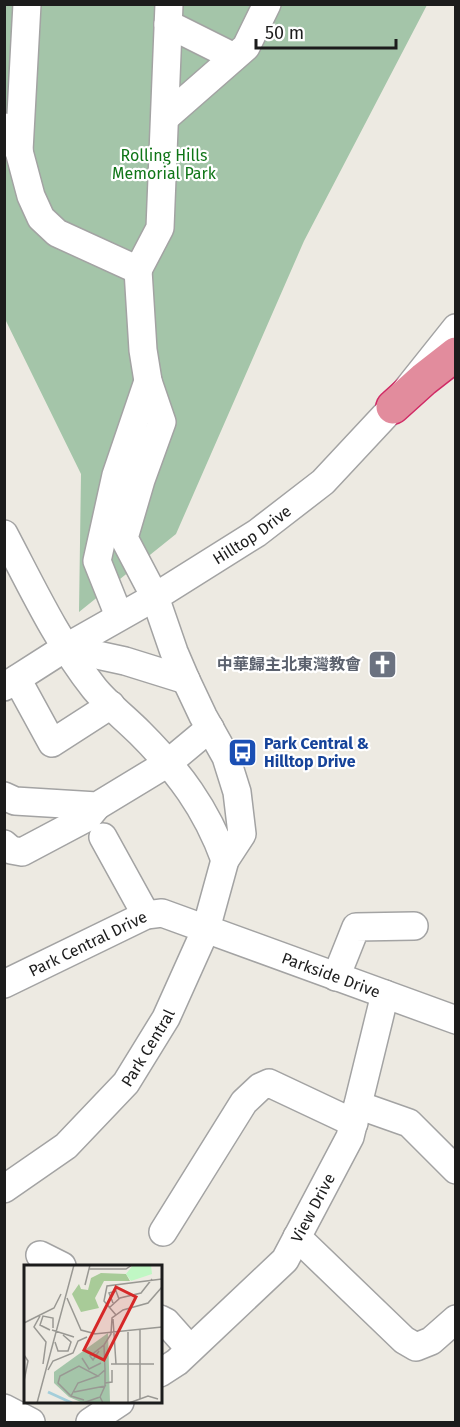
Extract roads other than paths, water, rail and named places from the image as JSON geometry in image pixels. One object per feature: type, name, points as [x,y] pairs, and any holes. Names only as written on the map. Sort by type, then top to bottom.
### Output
[{"type":"highway","points":[[393,407],[431,372],[456,354]]},
{"type":"street","points":[[19,151],[27,4]]},
{"type":"street","points":[[166,117],[246,47],[267,4]]},
{"type":"street","points":[[4,127],[19,151],[31,196],[41,218],[57,233],[138,270],[160,228],[169,14]]},
{"type":"street","points":[[169,14],[234,57]]},
{"type":"street","name":"Park Central","points":[[4,1189],[66,1146],[126,1083],[166,1018],[206,929],[225,860],[242,834],[237,792],[226,757],[186,680],[155,597],[124,538],[141,480],[162,422],[148,381],[143,350],[138,270]]},
{"type":"street","name":"Hilltop Drive","points":[[11,683],[257,533],[323,482],[393,407],[456,328]]},
{"type":"street","points":[[119,616],[97,561],[116,475],[148,381]]},
{"type":"street","points":[[4,534],[65,648],[96,690],[184,781],[214,829],[225,860]]},
{"type":"street","points":[[65,648],[125,661],[186,680]]},
{"type":"street","points":[[11,683],[52,743],[111,705]]},
{"type":"street","points":[[4,844],[11,850],[22,852],[88,817],[97,806],[168,763],[210,728]]},
{"type":"street","points":[[4,796],[15,801],[97,806]]},
{"type":"street","points":[[103,837],[146,915]]},
{"type":"street","name":"Park Central Drive","points":[[4,984],[146,915],[162,914],[206,929]]},
{"type":"street","points":[[336,977],[357,927],[414,926]]},
{"type":"street","name":"Parkside Drive","points":[[206,929],[456,1020]]},
{"type":"street","name":"View Drive","points":[[162,1371],[190,1349],[285,1260],[350,1137],[385,994]]},
{"type":"street","points":[[163,1232],[244,1102],[260,1087],[269,1083],[356,1114],[409,1123],[456,1170]]},
{"type":"street","points":[[297,1237],[404,1340],[416,1347],[431,1341],[456,1319]]},
{"type":"street","points":[[162,1320],[190,1349]]},
{"type":"street","points":[[90,1422],[117,1403]]},
{"type":"street","points":[[4,1408],[31,1422]]},
{"type":"place","name":"中華歸主北東灣教會","points":[[382,664]]},
{"type":"place","name":"Park Central & Hilltop Drive","points":[[243,752]]},
{"type":"park label","name":"Rolling Hills Memorial Park","points":[[164,164]]}]
